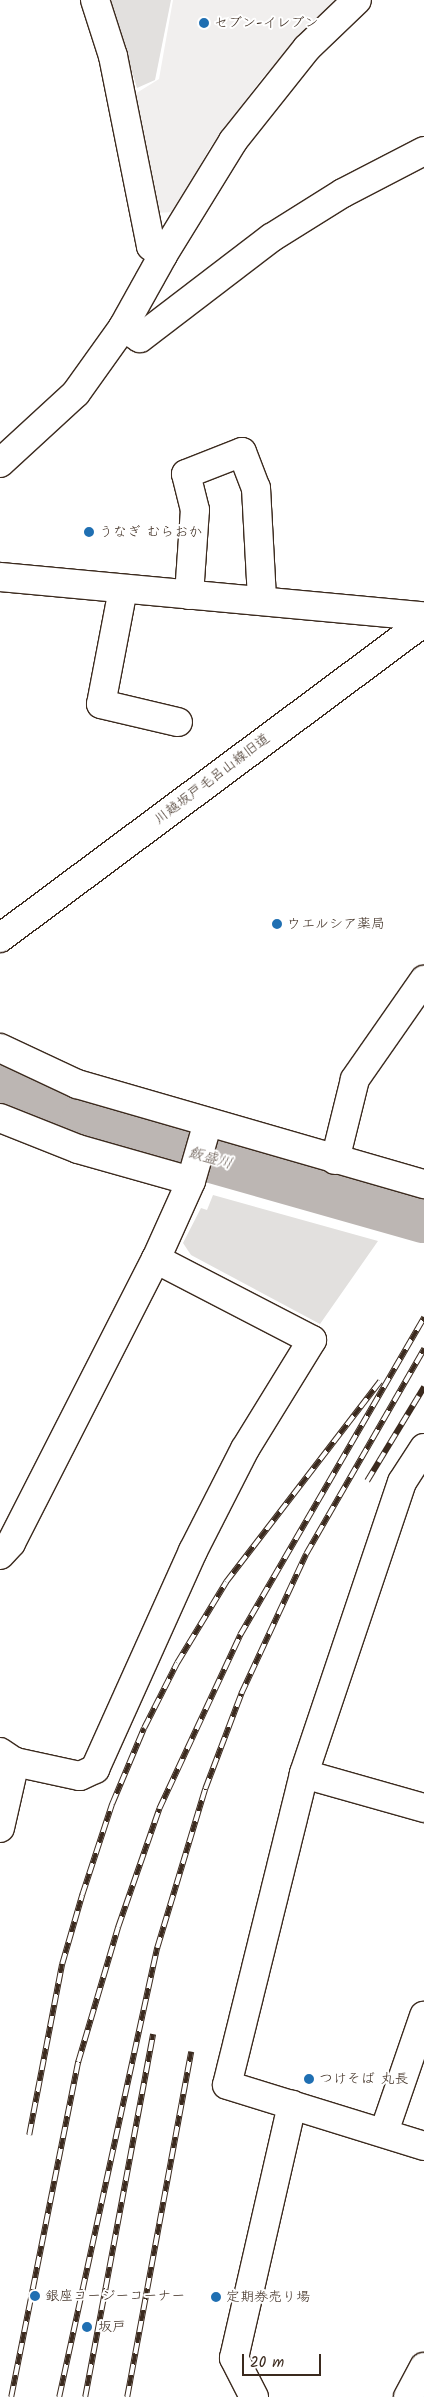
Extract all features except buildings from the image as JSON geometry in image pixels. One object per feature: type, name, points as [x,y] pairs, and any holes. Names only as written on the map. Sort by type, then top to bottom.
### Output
[{"type":"street","points":[[95,0],[113,56],[151,246],[163,255]]},
{"type":"street","points":[[0,463],[76,393],[123,327],[163,255],[233,141],[307,48],[357,0]]},
{"type":"street","points":[[123,327],[140,338],[271,238],[342,193],[424,151]]},
{"type":"street","points":[[189,595],[195,510],[186,474],[242,452],[256,488],[262,600]]},
{"type":"street","points":[[0,577],[424,616]]},
{"type":"street","points":[[122,589],[101,704],[178,722]]},
{"type":"street","name":"川越坂戸毛呂山線旧道","points":[[0,938],[424,622]]},
{"type":"street","points":[[335,1160],[355,1079],[420,994]]},
{"type":"street","points":[[0,1048],[76,1084],[208,1124],[424,1184]]},
{"type":"street","points":[[0,1118],[78,1149],[191,1180]]},
{"type":"street","points":[[4,1545],[156,1259],[191,1180],[208,1124]]},
{"type":"street","points":[[0,1828],[7,1757],[80,1776],[95,1769],[215,1508],[245,1449],[312,1340],[156,1259]]},
{"type":"street","points":[[424,1448],[402,1482],[304,1774],[227,2085],[384,2132],[424,2146]]},
{"type":"street","points":[[304,1774],[424,1808]]},
{"type":"street","points":[[384,2132],[424,2016]]},
{"type":"street","points":[[254,2397],[234,2358],[292,2106]]},
{"type":"street","points":[[408,2397],[424,2367]]},
{"type":"shaded area","points":[[110,0],[171,0],[155,80],[137,88]]},
{"type":"shaded area","points":[[173,0],[338,0],[263,77],[209,149],[175,212],[154,213],[135,94],[159,79]]},
{"type":"shaded area","points":[[213,1195],[378,1241],[320,1324],[191,1255],[183,1243],[201,1208],[207,1210]]},
{"type":"waterway","name":"飯盛川","points":[[0,1087],[84,1123],[424,1219]]},
{"type":"railway","points":[[11,2397],[78,2062],[118,1927],[159,1809],[240,1635],[424,1317]]},
{"type":"railway","points":[[59,2397],[157,1948],[205,1789],[241,1694],[306,1554],[424,1349]]},
{"type":"railway","points":[[29,2135],[62,1964],[112,1804],[144,1728],[177,1663],[226,1582],[380,1381]]},
{"type":"railway","points":[[367,1481],[424,1387]]},
{"type":"railway","points":[[85,2397],[153,2034]]},
{"type":"railway","points":[[127,2397],[191,2052]]},
{"type":"place","name":"セブン-イレブン","points":[[204,23]]},
{"type":"place","name":"うなぎ むらおか","points":[[89,532]]},
{"type":"place","name":"ウエルシア薬局","points":[[277,924]]},
{"type":"place","name":"つけそば 丸長","points":[[309,2079]]},
{"type":"place","name":"銀座コージーコーナー","points":[[35,2296]]},
{"type":"place","name":"定期券売り場","points":[[216,2297]]},
{"type":"place","name":"坂戸","points":[[87,2327]]}]
